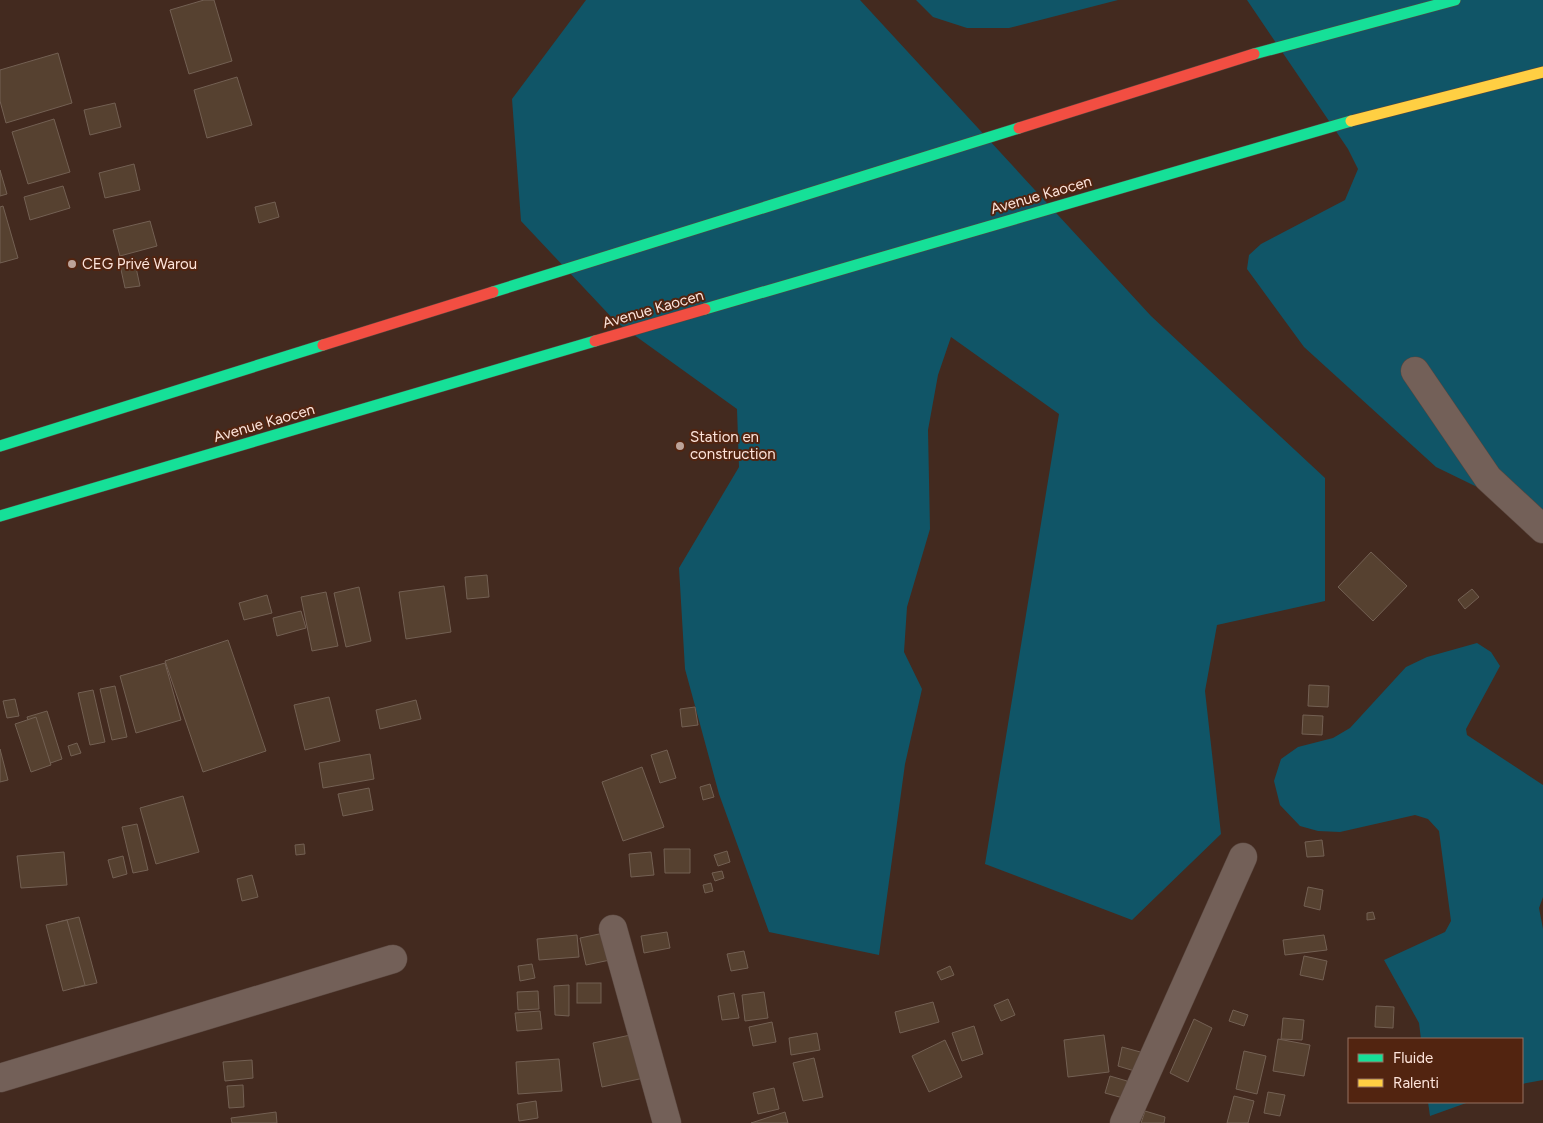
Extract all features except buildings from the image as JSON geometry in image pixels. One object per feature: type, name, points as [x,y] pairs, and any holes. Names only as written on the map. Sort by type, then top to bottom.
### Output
[{"type":"highway","points":[[0,446],[1258,53],[1455,0]]},
{"type":"highway","name":"Avenue Kaocen","points":[[0,516],[1314,130],[1543,72]]},
{"type":"street","points":[[1415,371],[1488,478],[1543,529]]},
{"type":"street","points":[[1124,1123],[1243,856]]},
{"type":"street","points":[[613,929],[667,1123]]},
{"type":"street","points":[[0,1078],[393,959]]},
{"type":"water","points":[[586,0],[860,0],[1151,316],[1325,478],[1325,601],[1217,625],[1205,691],[1221,834],[1132,920],[985,864],[1059,414],[951,337],[938,375],[928,430],[930,529],[907,607],[904,652],[922,689],[905,764],[879,955],[769,932],[719,794],[685,669],[679,568],[739,467],[737,409],[616,322],[521,221],[512,99]]},
{"type":"water","points":[[916,0],[1118,0],[1009,28],[967,28],[933,17]]},
{"type":"water","points":[[1247,0],[1543,0],[1543,519],[1436,467],[1304,347],[1247,269],[1249,255],[1261,244],[1345,200],[1358,169],[1348,149]]},
{"type":"water","points":[[1477,643],[1491,652],[1500,666],[1466,729],[1467,735],[1543,785],[1543,897],[1539,908],[1543,929],[1543,1080],[1523,1084],[1523,1038],[1421,1038],[1419,1023],[1384,960],[1445,932],[1451,921],[1439,831],[1428,819],[1415,815],[1340,832],[1318,831],[1300,826],[1280,805],[1274,781],[1281,759],[1298,747],[1333,738],[1350,728],[1406,667],[1427,657]]},
{"type":"water","points":[[1428,1103],[1466,1103],[1430,1116]]},
{"type":"traffic: fast","points":[[1254,54],[1455,0]]},
{"type":"traffic: fast","points":[[705,309],[1351,121]]},
{"type":"traffic: fast","points":[[493,292],[1019,128]]},
{"type":"traffic: fast","points":[[0,516],[595,341]]},
{"type":"traffic: fast","points":[[0,446],[323,345]]},
{"type":"traffic: slow","points":[[1351,121],[1543,72]]},
{"type":"traffic: jam","points":[[1019,128],[1254,54]]},
{"type":"traffic: jam","points":[[323,345],[493,292]]},
{"type":"traffic: jam","points":[[595,341],[705,309]]},
{"type":"place","name":"CEG Privé Warou","points":[[72,264]]},
{"type":"place","name":"Station en construction","points":[[680,446]]}]
